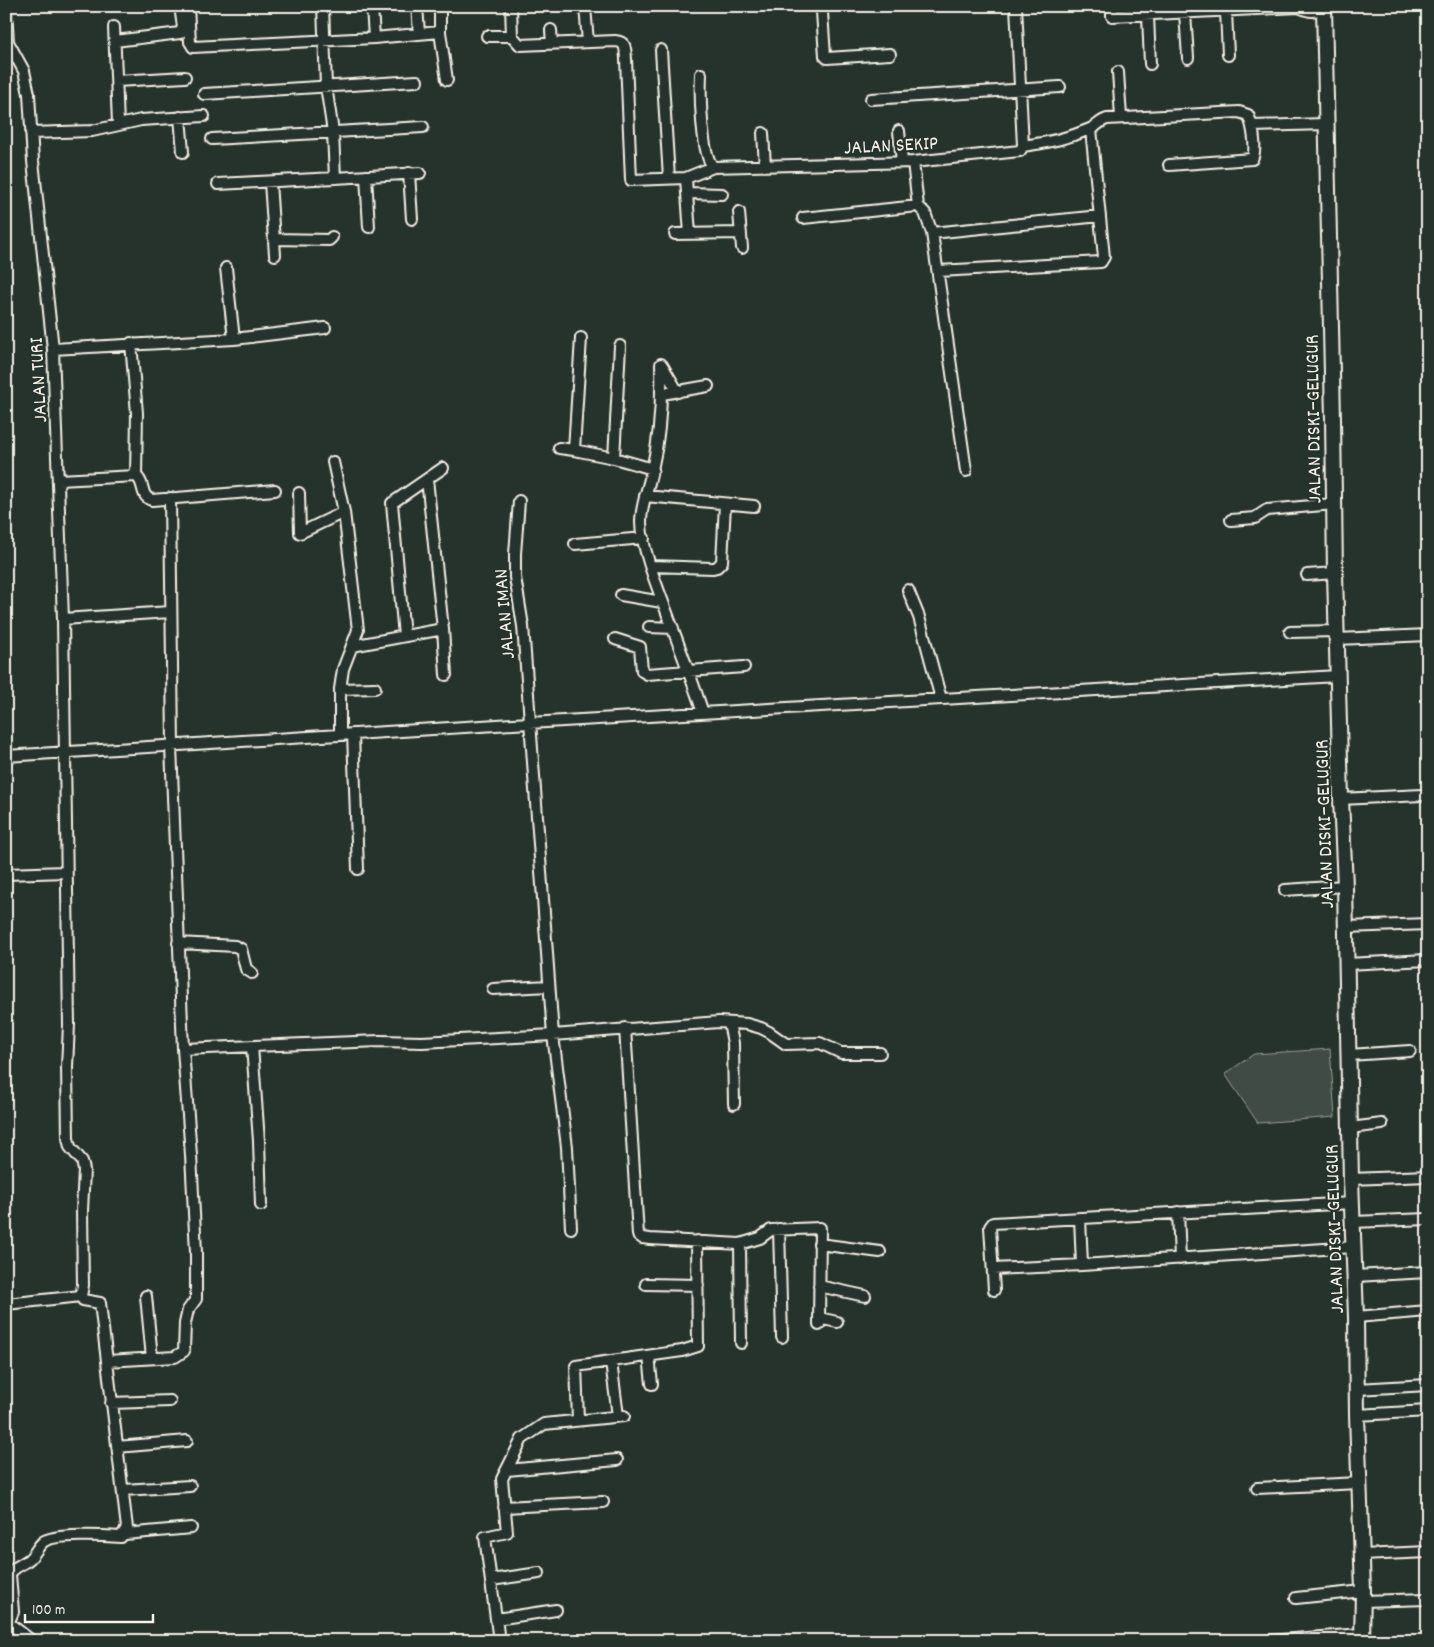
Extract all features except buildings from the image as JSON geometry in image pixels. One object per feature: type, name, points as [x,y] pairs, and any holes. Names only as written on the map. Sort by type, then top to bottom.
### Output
[{"type":"main road","name":"JALAN DISKI–GELUGUR","points":[[1324,6],[1334,573],[1345,886],[1363,1596],[1362,1638]]},
{"type":"street","points":[[115,41],[180,33],[183,27],[180,6]]},
{"type":"street","points":[[188,6],[190,42],[193,47],[374,38],[440,32]]},
{"type":"street","points":[[323,6],[326,86],[333,132],[335,178]]},
{"type":"street","points":[[372,6],[374,38]]},
{"type":"street","points":[[417,6],[419,33]]},
{"type":"street","points":[[440,6],[440,32],[447,80]]},
{"type":"street","points":[[511,6],[512,36],[520,45],[615,41],[625,45],[631,180],[686,178],[713,167],[710,163],[700,107],[701,74]]},
{"type":"street","points":[[819,6],[822,12],[825,56],[827,58],[890,54]]},
{"type":"street","points":[[1016,6],[1024,146]]},
{"type":"street","points":[[1112,6],[1112,16],[1150,12],[1299,7],[1308,11],[1318,11],[1324,6]]},
{"type":"street","points":[[585,7],[588,42]]},
{"type":"street","points":[[1228,10],[1228,55]]},
{"type":"street","name":"JALAN TURI","points":[[6,11],[9,50],[24,71],[29,94],[33,161],[54,349],[63,619],[69,1025],[67,1067],[68,1138],[70,1147],[82,1161],[84,1170],[82,1211],[83,1285],[81,1296]]},
{"type":"street","points":[[1188,11],[1188,58]]},
{"type":"street","points":[[1150,12],[1150,64]]},
{"type":"street","points":[[114,27],[118,124]]},
{"type":"street","points":[[551,30],[552,44]]},
{"type":"street","points":[[487,36],[512,36]]},
{"type":"street","points":[[661,50],[669,178]]},
{"type":"street","points":[[1118,72],[1121,117]]},
{"type":"street","points":[[117,81],[185,76]]},
{"type":"street","points":[[204,94],[417,81]]},
{"type":"street","points":[[871,99],[1020,88],[1060,87]]},
{"type":"street","name":"JALAN SEKIP","points":[[713,167],[907,162],[1020,151],[1024,146],[1052,143],[1091,129],[1102,120],[1121,117],[1239,112],[1248,115],[1252,126]]},
{"type":"street","points":[[31,133],[92,130],[141,120],[204,116]]},
{"type":"street","points":[[180,118],[183,152]]},
{"type":"street","points":[[1169,165],[1252,159],[1254,155],[1252,126],[1326,124]]},
{"type":"street","points":[[212,139],[423,127]]},
{"type":"street","points":[[938,271],[1101,262],[1104,257],[1091,129]]},
{"type":"street","points":[[899,131],[918,206],[925,213],[932,233],[966,471]]},
{"type":"street","points":[[763,133],[765,166]]},
{"type":"street","points":[[409,173],[412,219]]},
{"type":"street","points":[[218,184],[420,173]]},
{"type":"street","points":[[366,176],[369,227]]},
{"type":"street","points":[[686,178],[690,234]]},
{"type":"street","points":[[270,182],[275,255]]},
{"type":"street","points":[[687,193],[722,194]]},
{"type":"street","points":[[803,218],[918,206]]},
{"type":"street","points":[[739,212],[742,248]]},
{"type":"street","points":[[932,233],[1100,216]]},
{"type":"street","points":[[675,234],[741,234]]},
{"type":"street","points":[[275,239],[329,240],[332,237]]},
{"type":"street","points":[[226,268],[234,339]]},
{"type":"street","points":[[54,349],[234,339],[325,328]]},
{"type":"street","points":[[574,450],[581,338]]},
{"type":"street","points":[[132,344],[136,413],[136,476],[142,482],[143,493],[148,499],[275,490]]},
{"type":"street","points":[[614,458],[620,346]]},
{"type":"street","points":[[678,392],[661,364],[662,394],[652,469],[641,522],[650,566],[703,713]]},
{"type":"street","points":[[662,394],[708,386]]},
{"type":"street","points":[[559,448],[614,458],[652,469]]},
{"type":"street","points":[[333,462],[344,512],[358,630],[343,669],[340,689],[340,735]]},
{"type":"street","points":[[404,636],[392,503],[443,468]]},
{"type":"street","points":[[59,480],[136,476]]},
{"type":"street","points":[[427,479],[446,675]]},
{"type":"street","points":[[299,492],[300,533],[344,512]]},
{"type":"street","points":[[645,496],[754,506]]},
{"type":"street","points":[[107,1361],[175,1357],[184,1351],[185,1323],[188,1310],[196,1298],[196,1252],[178,943],[172,746],[170,498]]},
{"type":"street","name":"JALAN IMAN","points":[[519,501],[515,577],[523,626],[549,986],[553,1035],[567,1146],[571,1228]]},
{"type":"street","points":[[650,566],[713,568],[720,565],[722,562],[725,504]]},
{"type":"street","points":[[1231,520],[1255,518],[1267,510],[1334,504]]},
{"type":"street","points":[[575,544],[644,538]]},
{"type":"street","points":[[1307,575],[1334,573]]},
{"type":"street","points":[[908,590],[919,617],[941,699]]},
{"type":"street","points":[[621,595],[662,602]]},
{"type":"street","points":[[63,619],[170,612]]},
{"type":"street","points":[[649,627],[673,628]]},
{"type":"street","points":[[352,646],[443,629]]},
{"type":"street","points":[[1290,632],[1337,635],[1428,635]]},
{"type":"street","points":[[615,639],[640,647],[642,671],[644,673],[744,667]]},
{"type":"street","points":[[6,756],[529,723],[1338,676]]},
{"type":"street","points":[[340,689],[375,688]]},
{"type":"street","points":[[353,734],[358,870]]},
{"type":"street","points":[[1341,799],[1422,795]]},
{"type":"street","points":[[6,874],[66,872]]},
{"type":"street","points":[[1285,890],[1345,886]]},
{"type":"street","points":[[1346,927],[1428,924]]},
{"type":"street","points":[[178,943],[235,946],[240,949],[246,969],[252,973]]},
{"type":"street","points":[[1346,964],[1428,960]]},
{"type":"street","points":[[493,989],[549,986]]},
{"type":"street","points":[[183,1049],[380,1041],[422,1042],[553,1035],[719,1022],[747,1024],[761,1028],[786,1044],[820,1043],[841,1053],[880,1053]]},
{"type":"street","points":[[729,1023],[733,1043],[734,1104]]},
{"type":"street","points":[[625,1028],[638,1235],[642,1238],[650,1239],[740,1244],[760,1238],[771,1230],[820,1228],[819,1322],[837,1322]]},
{"type":"street","points":[[252,1046],[259,1141],[261,1205]]},
{"type":"street","points":[[1349,1055],[1410,1051]]},
{"type":"street","points":[[1350,1128],[1382,1124]]},
{"type":"street","points":[[1351,1179],[1428,1176]]},
{"type":"street","points":[[994,1290],[990,1227],[993,1223],[1352,1202]]},
{"type":"street","points":[[1178,1212],[1180,1259]]},
{"type":"street","points":[[1080,1218],[1082,1265]]},
{"type":"street","points":[[1353,1222],[1428,1219]]},
{"type":"street","points":[[779,1229],[782,1337]]},
{"type":"street","points":[[578,1420],[576,1366],[693,1349],[698,1346],[697,1241]]},
{"type":"street","points":[[740,1244],[741,1343]]},
{"type":"street","points":[[819,1244],[880,1252]]},
{"type":"street","points":[[993,1269],[1354,1247]]},
{"type":"street","points":[[1355,1276],[1428,1272]]},
{"type":"street","points":[[646,1284],[698,1284]]},
{"type":"street","points":[[819,1286],[865,1296]]},
{"type":"street","points":[[6,1304],[81,1296],[83,1300],[100,1303],[127,1521],[125,1534]]},
{"type":"street","points":[[146,1296],[152,1358]]},
{"type":"street","points":[[1356,1317],[1428,1311]]},
{"type":"street","points":[[649,1356],[652,1384]]},
{"type":"street","points":[[499,1641],[485,1537],[507,1532],[502,1479],[522,1439],[544,1424],[621,1416],[611,1362]]},
{"type":"street","points":[[1357,1389],[1428,1385]]},
{"type":"street","points":[[112,1404],[170,1401]]},
{"type":"street","points":[[1357,1415],[1428,1411]]},
{"type":"street","points":[[117,1447],[187,1441]]},
{"type":"street","points":[[507,1470],[617,1460]]},
{"type":"street","points":[[1257,1488],[1360,1483]]},
{"type":"street","points":[[123,1490],[190,1486]]},
{"type":"street","points":[[504,1507],[603,1502]]},
{"type":"street","points":[[32,1641],[7,1621],[13,1612],[10,1574],[35,1555],[43,1542],[51,1539],[86,1535],[121,1537],[125,1534],[191,1528]]},
{"type":"street","points":[[1362,1555],[1428,1552]]},
{"type":"street","points":[[491,1580],[539,1573]]},
{"type":"street","points":[[1296,1598],[1363,1596],[1428,1599]]},
{"type":"street","points":[[496,1619],[556,1610]]},
{"type":"street","points":[[1267,1641],[1362,1638]]},
{"type":"shaded area","points":[[1330,1049],[1335,1117],[1258,1123],[1225,1074],[1254,1054]]}]
